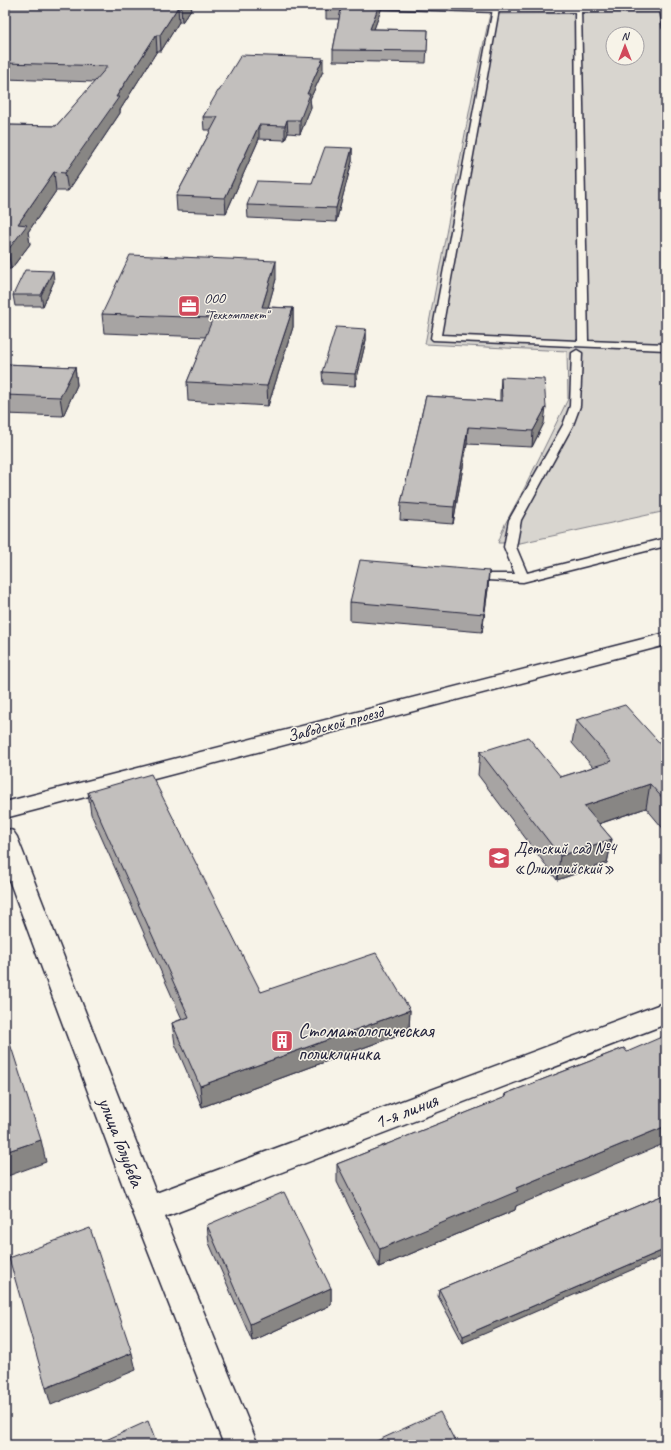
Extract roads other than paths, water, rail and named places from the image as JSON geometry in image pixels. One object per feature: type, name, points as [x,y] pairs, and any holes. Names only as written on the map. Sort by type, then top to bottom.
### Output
[{"type":"street","points":[[364,5],[471,7],[496,9],[665,9]]},
{"type":"street","name":"Заводской проезд","points":[[5,810],[666,639]]},
{"type":"street","name":"улица Голубева","points":[[5,838],[147,1210],[241,1445]]},
{"type":"street","name":"1-я линия","points":[[147,1210],[666,1012]]},
{"type":"lane","points":[[496,9],[436,338],[580,349],[666,347]]},
{"type":"lane","points":[[523,578],[510,547],[515,520],[568,425],[575,406],[580,349],[578,9]]},
{"type":"lane","points":[[665,9],[666,28]]},
{"type":"lane","points":[[491,577],[523,578],[666,542]]},
{"type":"place","name":"ООО \"Техкомплект\"","points":[[189,306]]},
{"type":"place","name":"Детский сад №4 «Олимпийский»","points":[[499,858]]},
{"type":"place","name":"Стоматологическая поликлиника","points":[[282,1041]]}]
